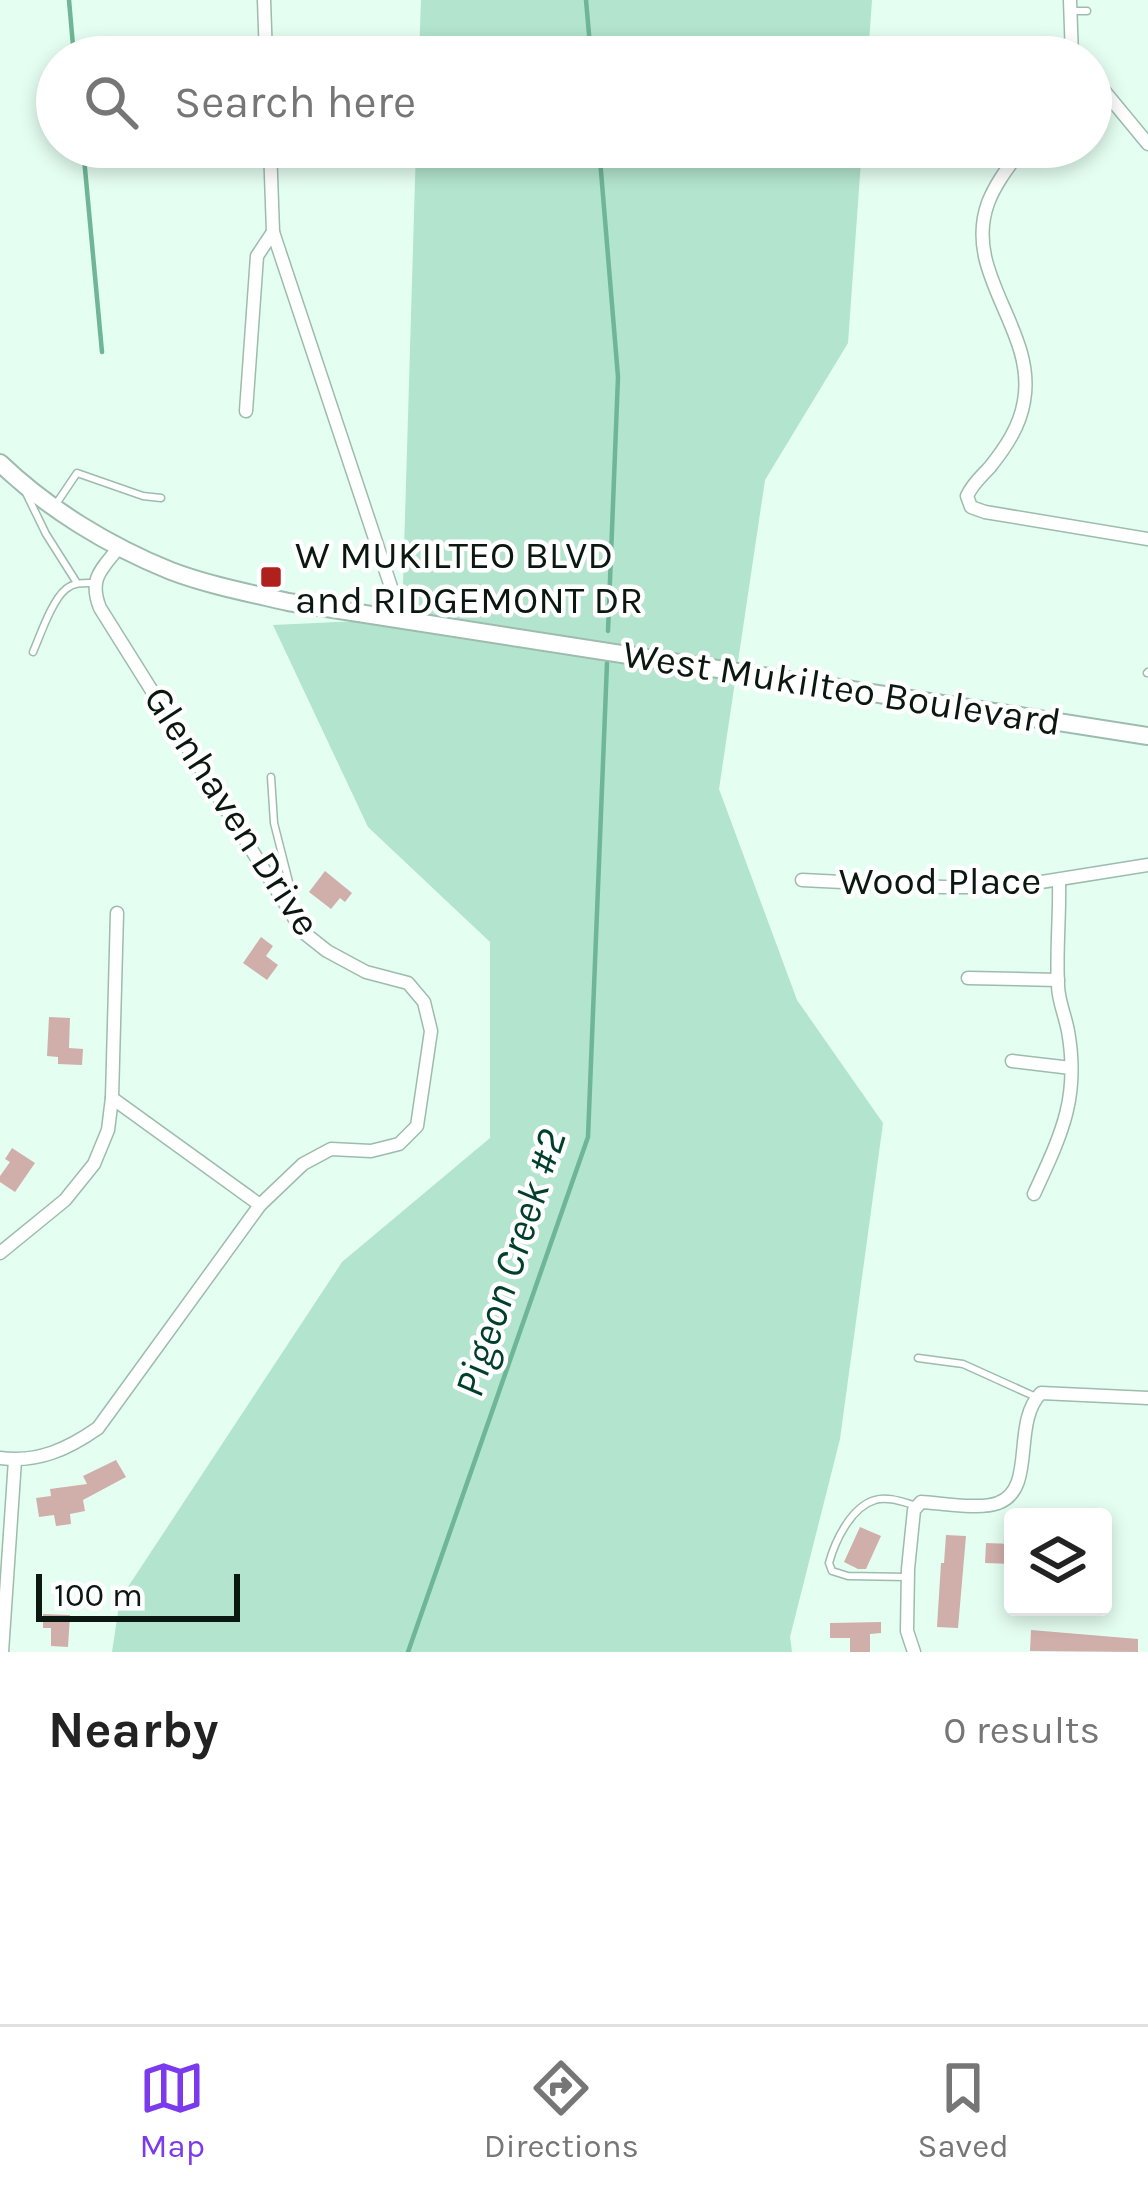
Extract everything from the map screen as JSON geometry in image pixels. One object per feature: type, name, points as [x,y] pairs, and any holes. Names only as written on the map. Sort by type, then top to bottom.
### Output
[{"type":"main road","name":"West Mukilteo Boulevard","points":[[0,463],[54,507],[120,547],[173,572],[287,602],[1148,736]]},
{"type":"street","points":[[264,0],[265,36]]},
{"type":"street","points":[[1071,6],[1073,36]]},
{"type":"street","points":[[1112,94],[1148,144]]},
{"type":"street","points":[[1112,99],[1117,98]]},
{"type":"street","points":[[271,168],[273,232],[402,620]]},
{"type":"street","points":[[1007,168],[987,206],[983,247],[1027,370],[1024,402],[1015,432],[972,484],[967,496],[971,507],[1148,538]]},
{"type":"street","points":[[246,411],[257,256],[273,232]]},
{"type":"street","points":[[94,583],[120,547]]},
{"type":"street","name":"Glenhaven Drive","points":[[8,1459],[68,1450],[98,1428],[260,1204],[303,1164],[331,1149],[371,1151],[399,1144],[417,1126],[431,1030],[424,1002],[408,983],[366,972],[303,932],[100,608],[94,583]]},
{"type":"street","name":"Wood Place","points":[[802,880],[1010,887],[1044,876],[1059,881],[1148,865]]},
{"type":"street","points":[[1034,1194],[1064,1128],[1069,1105],[1068,1032],[1058,980],[1059,881]]},
{"type":"street","points":[[0,1253],[65,1199],[94,1164],[108,1130],[117,913]]},
{"type":"street","points":[[968,978],[1058,980]]},
{"type":"street","points":[[1012,1060],[1071,1068]]},
{"type":"street","points":[[112,1098],[260,1204]]},
{"type":"street","points":[[914,1652],[907,1631],[908,1577],[914,1510],[921,1502],[1000,1503],[1019,1485],[1028,1409],[1041,1393],[1148,1398]]},
{"type":"street","points":[[2,1652],[8,1459]]},
{"type":"lane","points":[[1071,6],[1088,11]]},
{"type":"lane","points":[[54,507],[77,473],[161,498]]},
{"type":"lane","points":[[21,483],[77,583]]},
{"type":"lane","points":[[33,652],[59,597],[77,583],[94,583]]},
{"type":"lane","points":[[271,777],[274,823],[289,882],[288,908]]},
{"type":"lane","points":[[918,1358],[963,1364],[1036,1397]]},
{"type":"lane","points":[[908,1577],[848,1576],[832,1571],[829,1562],[850,1519],[863,1506],[878,1498],[918,1506]]},
{"type":"green space","points":[[421,0],[872,0],[869,36],[420,36]]},
{"type":"green space","points":[[415,168],[860,168],[848,343],[765,480],[719,789],[797,1000],[883,1123],[840,1439],[790,1637],[792,1652],[112,1652],[120,1599],[342,1262],[490,1138],[490,942],[368,827],[273,625],[402,619]]},
{"type":"building","points":[[325,871],[352,893],[331,909],[309,892]]},
{"type":"building","points":[[261,937],[273,946],[266,956],[278,965],[267,980],[243,963]]},
{"type":"building","points":[[49,1017],[70,1018],[69,1048],[83,1049],[82,1065],[58,1064],[58,1057],[47,1056]]},
{"type":"building","points":[[12,1148],[35,1163],[15,1192],[0,1182]]},
{"type":"building","points":[[116,1460],[126,1477],[83,1500],[85,1511],[70,1514],[71,1524],[56,1526],[54,1515],[39,1517],[36,1498],[51,1496],[50,1489],[87,1484],[83,1476]]},
{"type":"building","points":[[860,1527],[881,1536],[866,1569],[844,1562]]},
{"type":"building","points":[[946,1535],[966,1536],[958,1628],[937,1627]]},
{"type":"building","points":[[986,1543],[1004,1544],[1004,1564],[985,1563]]},
{"type":"building","points":[[43,1614],[70,1615],[68,1647],[51,1646],[51,1628],[43,1628]]},
{"type":"building","points":[[881,1622],[881,1633],[870,1634],[870,1652],[850,1652],[850,1638],[830,1638],[830,1623]]},
{"type":"building","points":[[1031,1630],[1138,1639],[1138,1652],[1030,1651]]},
{"type":"waterway","points":[[69,0],[72,36]]},
{"type":"waterway","name":"Pigeon Creek #2","points":[[586,0],[589,36]]},
{"type":"waterway","points":[[85,168],[102,352]]},
{"type":"waterway","name":"Pigeon Creek #2","points":[[601,168],[618,377],[608,631]]},
{"type":"waterway","name":"Pigeon Creek #2","points":[[408,1652],[588,1137],[607,663]]},
{"type":"place","name":"W MUKILTEO BLVD and RIDGEMONT DR","points":[[271,577]]}]
